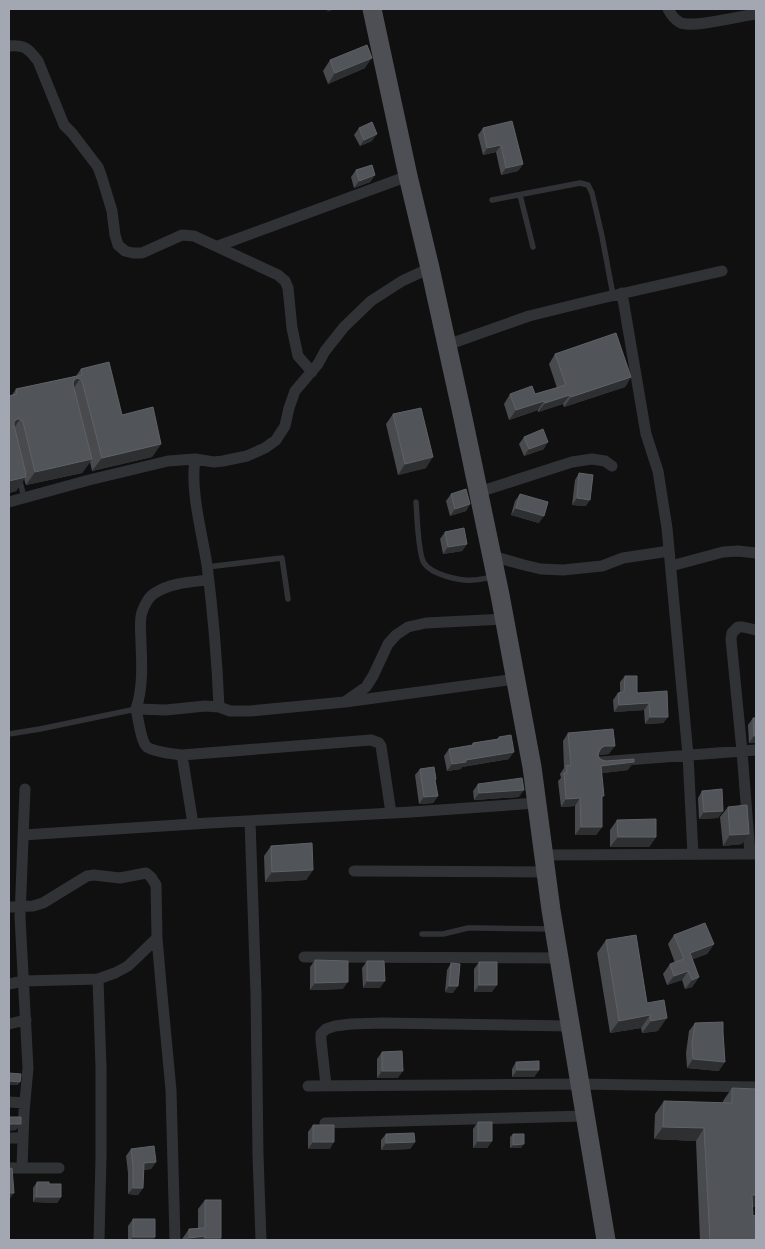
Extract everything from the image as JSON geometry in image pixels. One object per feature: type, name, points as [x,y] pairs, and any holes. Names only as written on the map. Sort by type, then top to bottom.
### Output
[{"type":"main road","points":[[372,9],[447,345],[505,619],[532,767],[554,929],[606,1240]]},
{"type":"street","points":[[668,9],[672,17],[682,23],[695,24],[756,14]]},
{"type":"street","points":[[9,46],[25,47],[38,61],[64,125],[98,168],[112,211],[118,245],[125,251],[142,253],[182,235],[194,236],[278,274],[288,288],[292,328],[298,356],[312,372]]},
{"type":"street","points":[[218,246],[408,176]]},
{"type":"street","points":[[9,502],[88,475],[168,461],[195,459],[214,462],[235,459],[265,448],[276,440],[286,426],[289,408],[295,391],[312,372],[325,351],[344,328],[371,301],[402,281],[430,268]]},
{"type":"street","points":[[447,345],[529,316],[722,271]]},
{"type":"street","points":[[618,294],[646,434],[658,471],[669,551],[688,755],[693,854]]},
{"type":"street","points":[[195,459],[193,470],[212,611],[219,707]]},
{"type":"street","points":[[479,492],[572,462],[592,459],[605,460],[612,466]]},
{"type":"street","points":[[492,556],[524,566],[563,570],[602,566],[622,558],[669,551]]},
{"type":"street","points":[[671,566],[723,552],[756,553]]},
{"type":"street","points":[[208,580],[165,588],[153,594],[141,613],[141,679],[140,696],[136,709],[144,742],[147,746],[167,753],[182,755],[372,740],[382,746],[391,813]]},
{"type":"street","points":[[345,702],[366,687],[388,644],[396,635],[408,627],[426,623],[505,619]]},
{"type":"street","points":[[354,871],[545,863],[693,854],[753,854],[731,639],[732,633],[738,627],[756,630]]},
{"type":"street","points":[[136,709],[166,710],[205,706],[219,707],[230,711],[250,711],[345,702],[516,679]]},
{"type":"street","points":[[600,762],[756,750]]},
{"type":"street","points":[[182,755],[193,824]]},
{"type":"street","points":[[22,1167],[28,1068],[20,917],[25,789]]},
{"type":"street","points":[[23,835],[391,813],[537,802]]},
{"type":"street","points":[[250,820],[261,1240]]},
{"type":"street","points":[[9,907],[33,906],[43,903],[87,876],[120,878],[146,873],[156,885],[157,938],[172,1090],[175,1240]]},
{"type":"street","points":[[9,984],[98,979],[128,966],[157,938]]},
{"type":"street","points":[[304,957],[560,958]]},
{"type":"street","points":[[98,979],[102,1067],[102,1157],[99,1240]]},
{"type":"street","points":[[9,1024],[26,1020]]},
{"type":"street","points":[[326,1086],[320,1040],[321,1034],[326,1029],[335,1026],[383,1023],[570,1026]]},
{"type":"street","points":[[308,1086],[580,1084],[756,1087]]},
{"type":"street","points":[[9,1102],[25,1103]]},
{"type":"street","points":[[325,1122],[585,1116]]},
{"type":"street","points":[[9,1138],[23,1138]]},
{"type":"street","points":[[9,1168],[59,1168]]},
{"type":"lane","points":[[492,200],[580,184],[588,185],[592,193],[618,294]]},
{"type":"lane","points":[[520,195],[533,247]]},
{"type":"lane","points":[[17,472],[24,498]]},
{"type":"lane","points":[[416,502],[420,552],[424,562],[430,568],[439,574],[456,578],[473,580],[496,576]]},
{"type":"lane","points":[[207,567],[282,558],[288,599]]},
{"type":"lane","points":[[9,734],[48,728],[136,709]]},
{"type":"lane","points":[[422,934],[443,934],[468,928],[554,929]]},
{"type":"building","points":[[367,45],[372,58],[335,73],[330,60]]},
{"type":"building","points":[[512,121],[523,164],[506,168],[501,145],[487,148],[483,128]]},
{"type":"building","points":[[372,122],[377,134],[364,140],[359,128]]},
{"type":"building","points":[[372,165],[375,175],[359,181],[356,170]]},
{"type":"building","points":[[616,333],[631,377],[571,397],[570,395],[545,403],[544,401],[516,410],[510,394],[532,386],[535,394],[566,385],[555,354]]},
{"type":"building","points":[[109,362],[122,415],[153,407],[161,444],[102,458],[82,381],[77,378],[73,384],[92,459],[35,472],[23,422],[17,419],[14,425],[26,477],[9,481],[9,396],[17,394],[16,389],[82,375],[81,369]]},
{"type":"building","points":[[421,408],[433,457],[405,464],[393,414]]},
{"type":"building","points":[[543,429],[548,442],[529,449],[524,437]]},
{"type":"building","points":[[579,473],[593,475],[590,500],[577,498]]},
{"type":"building","points":[[466,489],[470,504],[455,509],[451,494]]},
{"type":"building","points":[[520,494],[548,502],[544,516],[516,508]]},
{"type":"building","points":[[464,528],[467,544],[448,547],[445,532]]},
{"type":"building","points":[[625,676],[637,676],[638,693],[667,691],[668,717],[650,717],[649,703],[619,705],[618,693],[624,692]]},
{"type":"building","points":[[753,718],[756,718],[756,736],[754,736]]},
{"type":"building","points":[[613,729],[615,746],[601,748],[598,754],[599,758],[606,761],[634,759],[634,762],[601,766],[604,796],[602,796],[602,827],[581,827],[580,798],[566,799],[564,773],[567,773],[566,766],[571,765],[568,733]]},
{"type":"building","points":[[511,735],[514,752],[452,764],[449,749]]},
{"type":"building","points":[[434,767],[438,796],[424,797],[420,769]]},
{"type":"building","points":[[522,778],[524,790],[479,793],[478,784]]},
{"type":"building","points":[[722,789],[723,811],[704,812],[702,791]]},
{"type":"building","points":[[747,805],[749,834],[730,835],[728,807]]},
{"type":"building","points":[[656,819],[656,837],[618,837],[617,820]]},
{"type":"building","points":[[312,843],[313,870],[272,872],[271,846]]},
{"type":"building","points":[[705,923],[714,944],[690,953],[699,977],[692,980],[688,971],[674,976],[670,964],[684,959],[674,935]]},
{"type":"building","points":[[636,935],[647,1003],[664,1000],[667,1018],[651,1021],[650,1015],[619,1021],[606,940]]},
{"type":"building","points":[[315,960],[348,961],[348,982],[315,983]]},
{"type":"building","points":[[367,961],[384,961],[385,981],[367,981]]},
{"type":"building","points":[[479,962],[497,962],[497,985],[479,985]]},
{"type":"building","points":[[451,963],[460,964],[458,986],[449,986]]},
{"type":"building","points":[[723,1022],[725,1062],[693,1059],[692,1044],[695,1023]]},
{"type":"building","points":[[402,1051],[403,1071],[382,1071],[382,1052]]},
{"type":"building","points":[[539,1061],[539,1070],[517,1070],[516,1062]]},
{"type":"building","points":[[9,1073],[21,1074],[20,1082],[9,1081]]},
{"type":"building","points":[[732,1088],[756,1089],[756,1195],[752,1195],[753,1216],[756,1215],[756,1240],[710,1240],[704,1128],[663,1127],[664,1101],[732,1103]]},
{"type":"building","points":[[9,1117],[21,1117],[21,1124],[10,1124],[9,1127]]},
{"type":"building","points":[[478,1122],[492,1122],[492,1141],[478,1141]]},
{"type":"building","points":[[313,1125],[334,1125],[334,1142],[313,1142]]},
{"type":"building","points":[[414,1133],[415,1142],[386,1143],[386,1134]]},
{"type":"building","points":[[513,1134],[524,1134],[524,1144],[513,1145]]},
{"type":"building","points":[[154,1146],[156,1162],[144,1163],[143,1188],[133,1188],[131,1149]]},
{"type":"building","points":[[12,1168],[14,1193],[9,1193],[9,1169]]},
{"type":"building","points":[[37,1182],[61,1184],[61,1197],[36,1197]]},
{"type":"building","points":[[205,1200],[221,1200],[221,1238],[205,1238],[205,1236],[189,1238],[189,1229],[205,1228]]},
{"type":"building","points":[[133,1219],[155,1219],[155,1237],[133,1237]]}]
